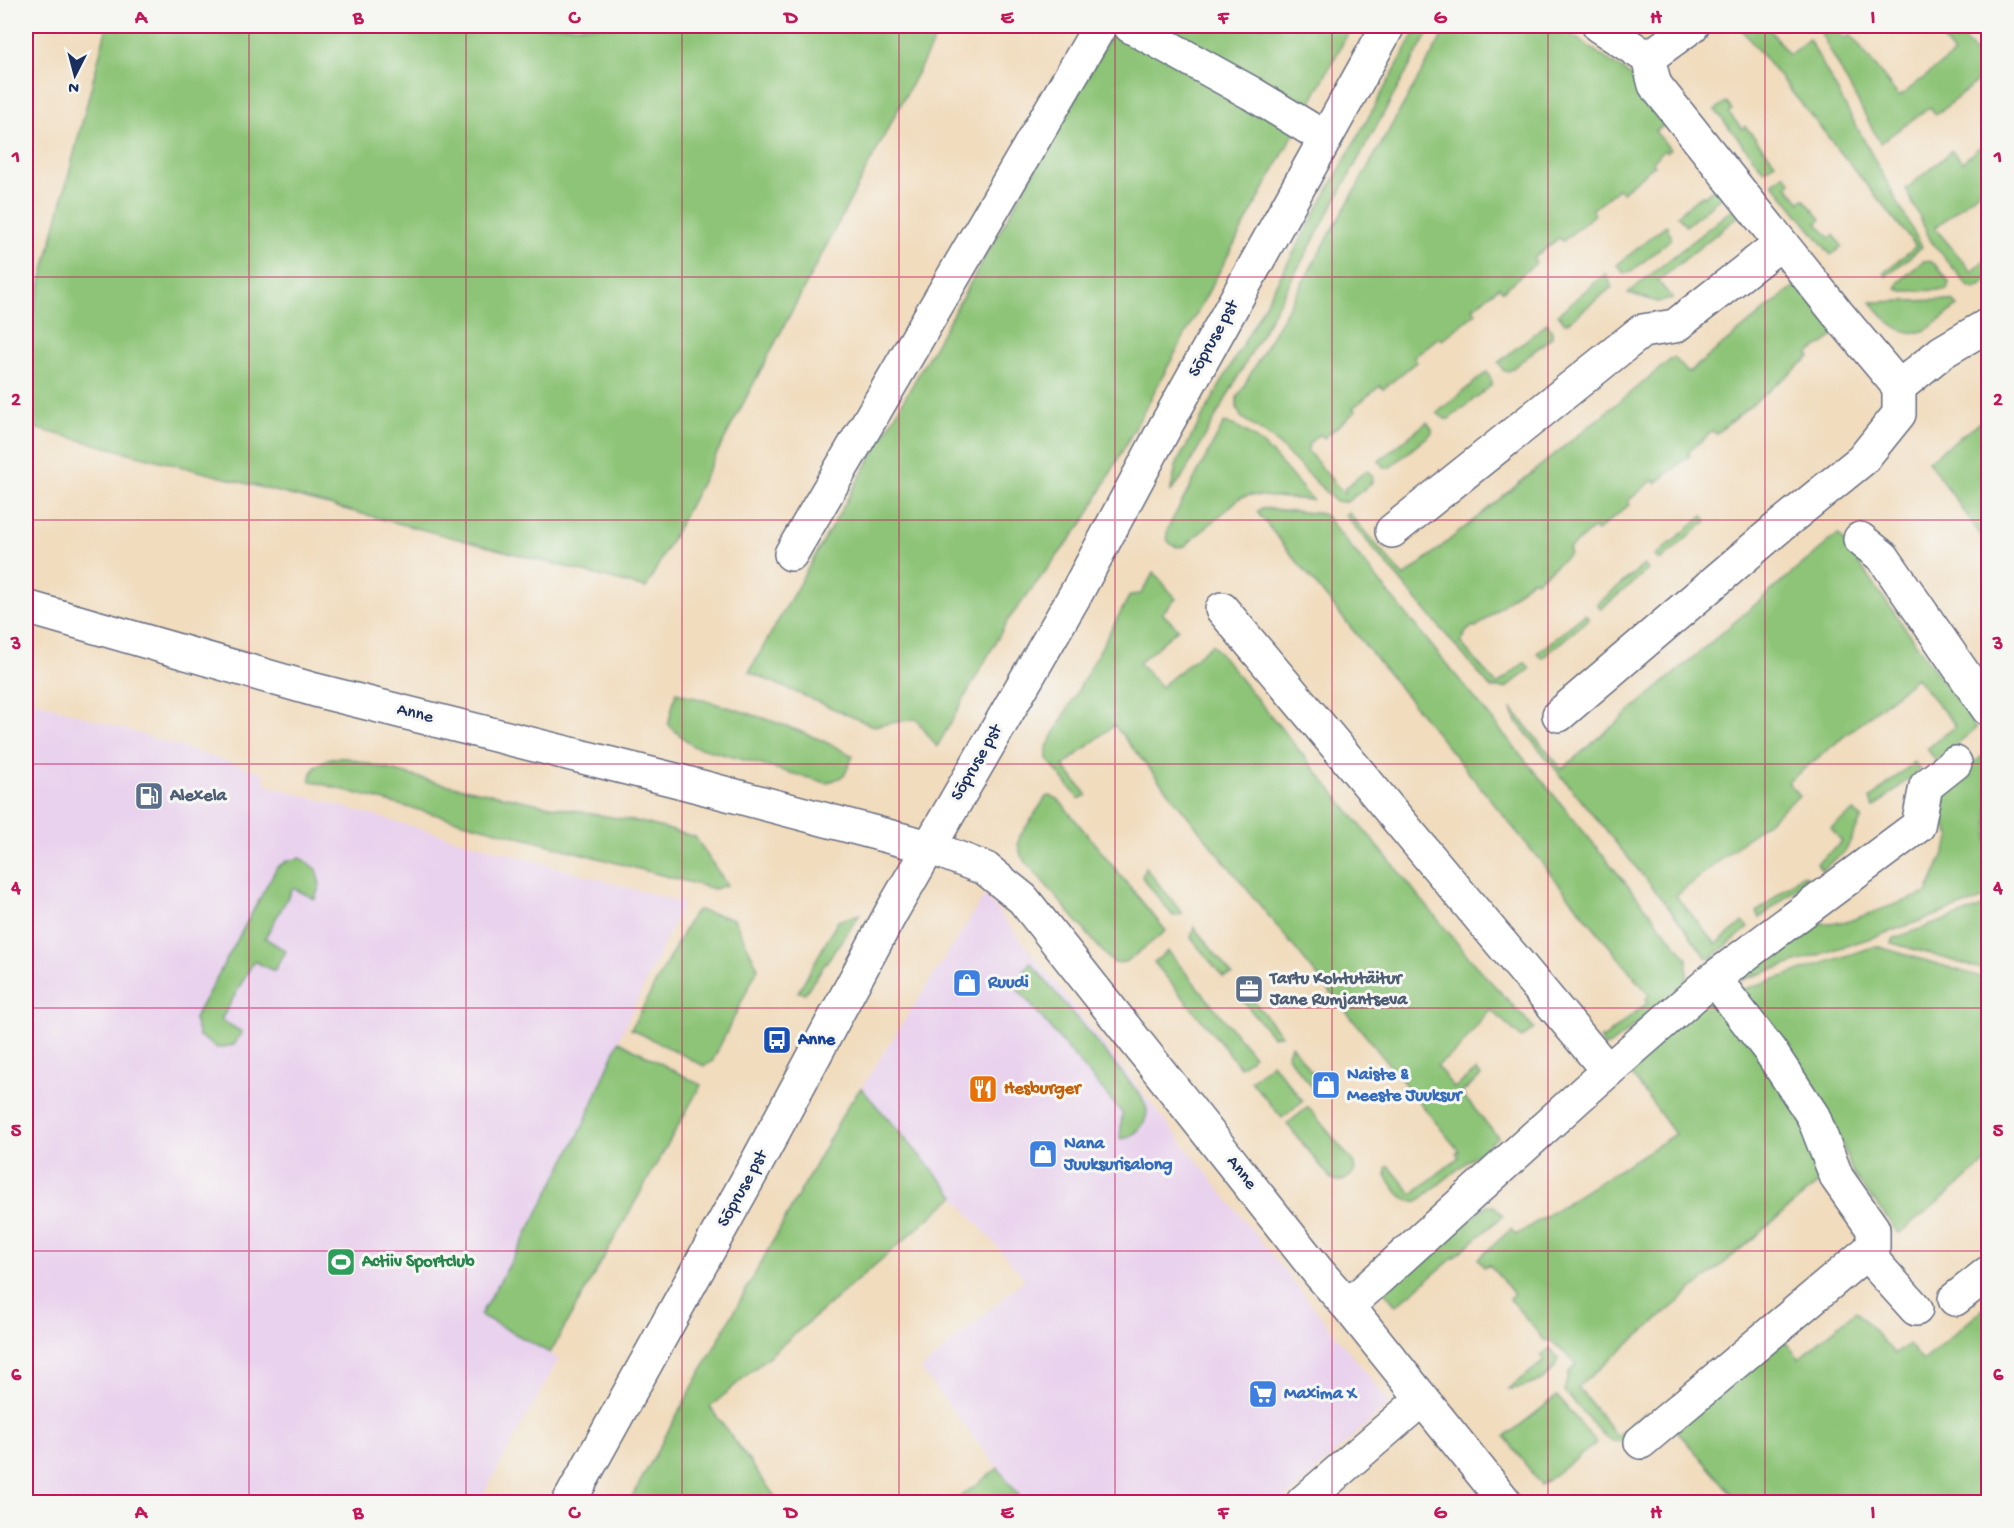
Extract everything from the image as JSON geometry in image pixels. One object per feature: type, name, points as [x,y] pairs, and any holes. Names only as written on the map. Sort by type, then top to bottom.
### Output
[{"type":"street","points":[[791,554],[1100,26]]},
{"type":"street","points":[[1130,26],[1251,93],[1325,138]]},
{"type":"street","name":"Sõpruse pst","points":[[569,1503],[760,1158],[928,847],[1078,590],[1164,429],[1388,26]]},
{"type":"street","points":[[1559,715],[1779,527],[1862,460],[1899,414],[1899,387],[1655,85],[1648,58],[1599,26]]},
{"type":"street","points":[[1648,58],[1692,26]]},
{"type":"street","points":[[1392,531],[1642,331],[1674,326],[1781,243]]},
{"type":"street","points":[[1899,387],[1942,352],[1989,325]]},
{"type":"street","points":[[1860,539],[1883,558],[1989,709]]},
{"type":"street","name":"Anne","points":[[26,607],[315,690],[663,777],[928,847],[986,869],[1023,899],[1319,1273],[1505,1503]]},
{"type":"street","points":[[1222,609],[1608,1071]]},
{"type":"street","points":[[1348,1306],[1714,978],[1918,826],[1926,786],[1955,763]]},
{"type":"street","points":[[1714,978],[1770,1050],[1813,1116],[1837,1178],[1873,1229],[1873,1261],[1916,1309]]},
{"type":"street","points":[[1641,1442],[1873,1247]]},
{"type":"street","points":[[1955,1299],[1989,1273]]},
{"type":"street","points":[[1303,1503],[1422,1399]]},
{"type":"shaded area","points":[[35,701],[264,773],[266,785],[683,903],[622,1033],[582,1128],[521,1245],[480,1314],[559,1359],[479,1502],[26,1502],[26,739]]},
{"type":"shaded area","points":[[985,895],[1390,1403],[1282,1502],[1024,1502],[921,1370],[1025,1279],[861,1088]]},
{"type":"green space","points":[[107,26],[942,26],[646,588],[26,426],[26,340]]},
{"type":"green space","points":[[1114,26],[1352,26],[1085,520],[1008,620],[937,747],[916,719],[873,726],[749,672],[1103,50]]},
{"type":"green space","points":[[1419,26],[1432,26],[1183,476],[1170,493],[1177,463]]},
{"type":"green space","points":[[1448,26],[1559,26],[1630,75],[1669,122],[1655,131],[1670,149],[1667,152],[1665,150],[1652,161],[1655,165],[1622,192],[1618,189],[1592,210],[1595,214],[1563,241],[1559,238],[1533,259],[1536,263],[1503,291],[1499,287],[1473,308],[1476,313],[1442,340],[1439,337],[1414,357],[1416,362],[1383,389],[1380,386],[1353,408],[1356,411],[1324,438],[1320,434],[1308,444],[1307,450],[1343,493],[1346,492],[1344,489],[1367,470],[1373,477],[1371,484],[1348,501],[1335,501],[1274,440],[1241,417],[1237,408],[1237,398]]},
{"type":"green space","points":[[1747,26],[1767,26],[1789,55],[1809,39],[1922,247],[1886,276],[1883,273],[1916,246],[1741,29]]},
{"type":"green space","points":[[1817,26],[1834,26],[1845,39],[1850,34],[1899,97],[1954,54],[1943,40],[1956,29],[1988,69],[1988,73],[1936,115],[1930,107],[1880,143]]},
{"type":"green space","points":[[1726,102],[1732,110],[1729,113],[1742,129],[1745,126],[1775,162],[1764,171],[1715,110]]},
{"type":"green space","points":[[1988,140],[1988,184],[1935,228],[1972,272],[1988,258],[1988,281],[1975,289],[1968,286],[1931,241],[1906,189],[1952,151],[1962,162]]},
{"type":"green space","points":[[1784,174],[1791,182],[1787,186],[1800,202],[1804,199],[1821,219],[1817,223],[1830,238],[1834,235],[1842,246],[1831,255],[1773,183]]},
{"type":"green space","points":[[1718,185],[1725,194],[1686,226],[1677,215]]},
{"type":"green space","points":[[1735,207],[1741,214],[1658,281],[1673,299],[1658,302],[1628,293]]},
{"type":"green space","points":[[1666,225],[1671,239],[1631,272],[1625,274],[1617,265]]},
{"type":"green space","points":[[1923,261],[1932,262],[1938,267],[1949,282],[1947,290],[1904,291],[1896,289],[1899,282]]},
{"type":"green space","points":[[1606,273],[1612,287],[1565,323],[1558,314]]},
{"type":"green space","points":[[1797,284],[1837,334],[1808,354],[1810,357],[1716,434],[1713,431],[1688,452],[1690,455],[1656,483],[1653,480],[1628,501],[1630,504],[1597,531],[1594,528],[1568,550],[1570,554],[1536,581],[1533,579],[1476,628],[1473,626],[1464,634],[1460,642],[1497,685],[1525,662],[1530,669],[1506,688],[1491,688],[1345,515],[1348,512],[1404,577],[1674,357],[1688,373]]},
{"type":"green space","points":[[1943,300],[1954,302],[1958,306],[1932,326],[1915,332],[1907,332],[1893,325],[1871,302]]},
{"type":"green space","points":[[1547,323],[1552,337],[1509,371],[1504,371],[1498,363]]},
{"type":"green space","points":[[1487,372],[1492,385],[1449,419],[1437,413]]},
{"type":"green space","points":[[1427,422],[1432,433],[1389,468],[1384,468],[1379,461]]},
{"type":"green space","points":[[1980,422],[1988,427],[1988,545],[1928,461]]},
{"type":"green space","points":[[1224,423],[1236,426],[1260,443],[1284,466],[1312,500],[1250,495],[1241,497],[1185,546],[1173,545],[1168,541],[1168,528]]},
{"type":"green space","points":[[1261,508],[1324,514],[1687,958],[1687,984],[1610,1045],[1604,1047],[1600,1038],[1604,1038],[1648,1002],[1646,999],[1649,995],[1257,512]]},
{"type":"green space","points":[[1703,516],[1707,521],[1660,561],[1655,556]]},
{"type":"green space","points":[[1838,534],[1976,728],[1936,761],[1927,749],[1956,726],[1916,678],[1788,782],[1799,796],[1676,896],[1716,944],[1743,922],[1748,928],[1714,956],[1716,959],[1706,957],[1666,904],[1517,722],[1511,708],[1562,769]]},
{"type":"green space","points":[[1644,565],[1648,570],[1601,609],[1597,604]]},
{"type":"green space","points":[[1154,572],[1176,599],[1162,613],[1178,629],[1139,663],[1161,687],[1212,644],[1476,966],[1534,1028],[1522,1038],[1490,1009],[1459,1049],[1437,1066],[1454,1088],[1476,1071],[1481,1076],[1461,1093],[1498,1137],[1418,1201],[1407,1200],[1399,1194],[1386,1176],[1386,1168],[1389,1166],[1412,1194],[1459,1157],[1456,1153],[1459,1151],[1114,725],[1063,766],[1087,795],[1079,799],[1047,759],[1047,747],[1130,595],[1141,594]]},
{"type":"green space","points":[[1585,614],[1589,619],[1542,658],[1537,653]]},
{"type":"green space","points":[[676,692],[789,727],[853,756],[844,776],[827,783],[693,746],[668,725]]},
{"type":"green space","points":[[1988,752],[1988,897],[1738,981],[1803,924],[1846,922],[1927,893],[1951,837],[1944,823],[1942,810],[1944,799],[1957,778]]},
{"type":"green space","points":[[331,758],[347,758],[439,783],[645,823],[695,837],[727,885],[714,889],[310,781],[316,766]]},
{"type":"green space","points":[[1914,762],[1920,769],[1874,808],[1870,799]]},
{"type":"green space","points":[[1046,797],[1058,799],[1166,931],[1126,962],[1114,963],[1109,959],[1021,856],[1018,843],[1020,836]]},
{"type":"green space","points":[[1854,811],[1862,818],[1845,851],[1822,870],[1817,863],[1842,842],[1831,828]]},
{"type":"green space","points":[[301,858],[316,869],[320,885],[315,899],[293,888],[265,938],[286,951],[274,971],[254,961],[221,1020],[242,1032],[234,1045],[217,1048],[199,1036],[194,1019],[277,867],[287,861]]},
{"type":"green space","points":[[1145,867],[1183,914],[1173,916],[1142,877]]},
{"type":"green space","points":[[1802,875],[1804,877],[1806,875],[1808,879],[1760,918],[1757,912]]},
{"type":"green space","points":[[1988,905],[1988,971],[1892,943],[1894,938]]},
{"type":"green space","points":[[698,910],[734,919],[758,968],[712,1062],[704,1066],[631,1029],[693,914]]},
{"type":"green space","points":[[860,914],[805,993],[798,992],[838,921]]},
{"type":"green space","points":[[1194,927],[1232,975],[1223,977],[1191,938]]},
{"type":"green space","points":[[1876,946],[1988,979],[1988,1161],[1899,1234],[1853,1174],[1840,1139],[1782,1050],[1735,992]]},
{"type":"green space","points":[[1168,951],[1254,1056],[1240,1067],[1154,962]]},
{"type":"green space","points":[[1030,962],[1142,1097],[1147,1112],[1146,1117],[1138,1130],[1130,1136],[1120,1139],[1122,1113],[1015,986]]},
{"type":"green space","points":[[1249,995],[1281,1035],[1272,1036],[1242,1000]]},
{"type":"green space","points":[[1704,1001],[1735,1016],[1798,1113],[1823,1179],[1578,1387],[1617,1436],[1645,1413],[1647,1423],[1638,1432],[1623,1441],[1612,1441],[1606,1438],[1564,1391],[1569,1372],[1577,1364],[1552,1342],[1544,1340],[1509,1298],[1514,1294],[1489,1264],[1484,1267],[1478,1259],[1511,1229],[1516,1235],[1675,1134],[1626,1067]]},
{"type":"green space","points":[[619,1041],[701,1085],[550,1353],[480,1315],[521,1245],[582,1128]]},
{"type":"green space","points":[[1291,1045],[1321,1084],[1314,1089],[1287,1056]]},
{"type":"green space","points":[[1272,1063],[1303,1101],[1282,1118],[1251,1081]]},
{"type":"green space","points":[[861,1088],[955,1196],[710,1407],[779,1502],[629,1502],[847,1107]]},
{"type":"green space","points":[[1308,1107],[1353,1162],[1355,1170],[1345,1179],[1332,1180],[1287,1124]]},
{"type":"green space","points":[[1487,1205],[1494,1206],[1503,1216],[1396,1306],[1384,1291],[1383,1285]]},
{"type":"green space","points":[[1988,1305],[1988,1502],[1739,1502],[1674,1428],[1781,1337],[1799,1358],[1856,1311],[1895,1354],[1909,1344],[1923,1361]]},
{"type":"green space","points":[[1550,1348],[1558,1358],[1551,1372],[1531,1385],[1508,1389],[1544,1361],[1541,1356]]},
{"type":"green space","points":[[1557,1396],[1597,1443],[1541,1485],[1505,1437]]},
{"type":"green space","points":[[998,1468],[1024,1502],[953,1502],[992,1473]]},
{"type":"place","name":"Alexela","points":[[149,796]]},
{"type":"place","name":"Ruudi","points":[[967,983]]},
{"type":"place","name":"Tartu Kohtutäitur Jane Rumjantseva","points":[[1249,989]]},
{"type":"place","name":"Anne","points":[[777,1040]]},
{"type":"place","name":"Naiste & Meeste Juuksur","points":[[1326,1085]]},
{"type":"place","name":"Hesburger","points":[[983,1089]]},
{"type":"place","name":"Nana Juuksurisalong","points":[[1043,1154]]},
{"type":"place","name":"Actiiv Sportclub","points":[[341,1262]]},
{"type":"place","name":"Maxima X","points":[[1263,1394]]}]
